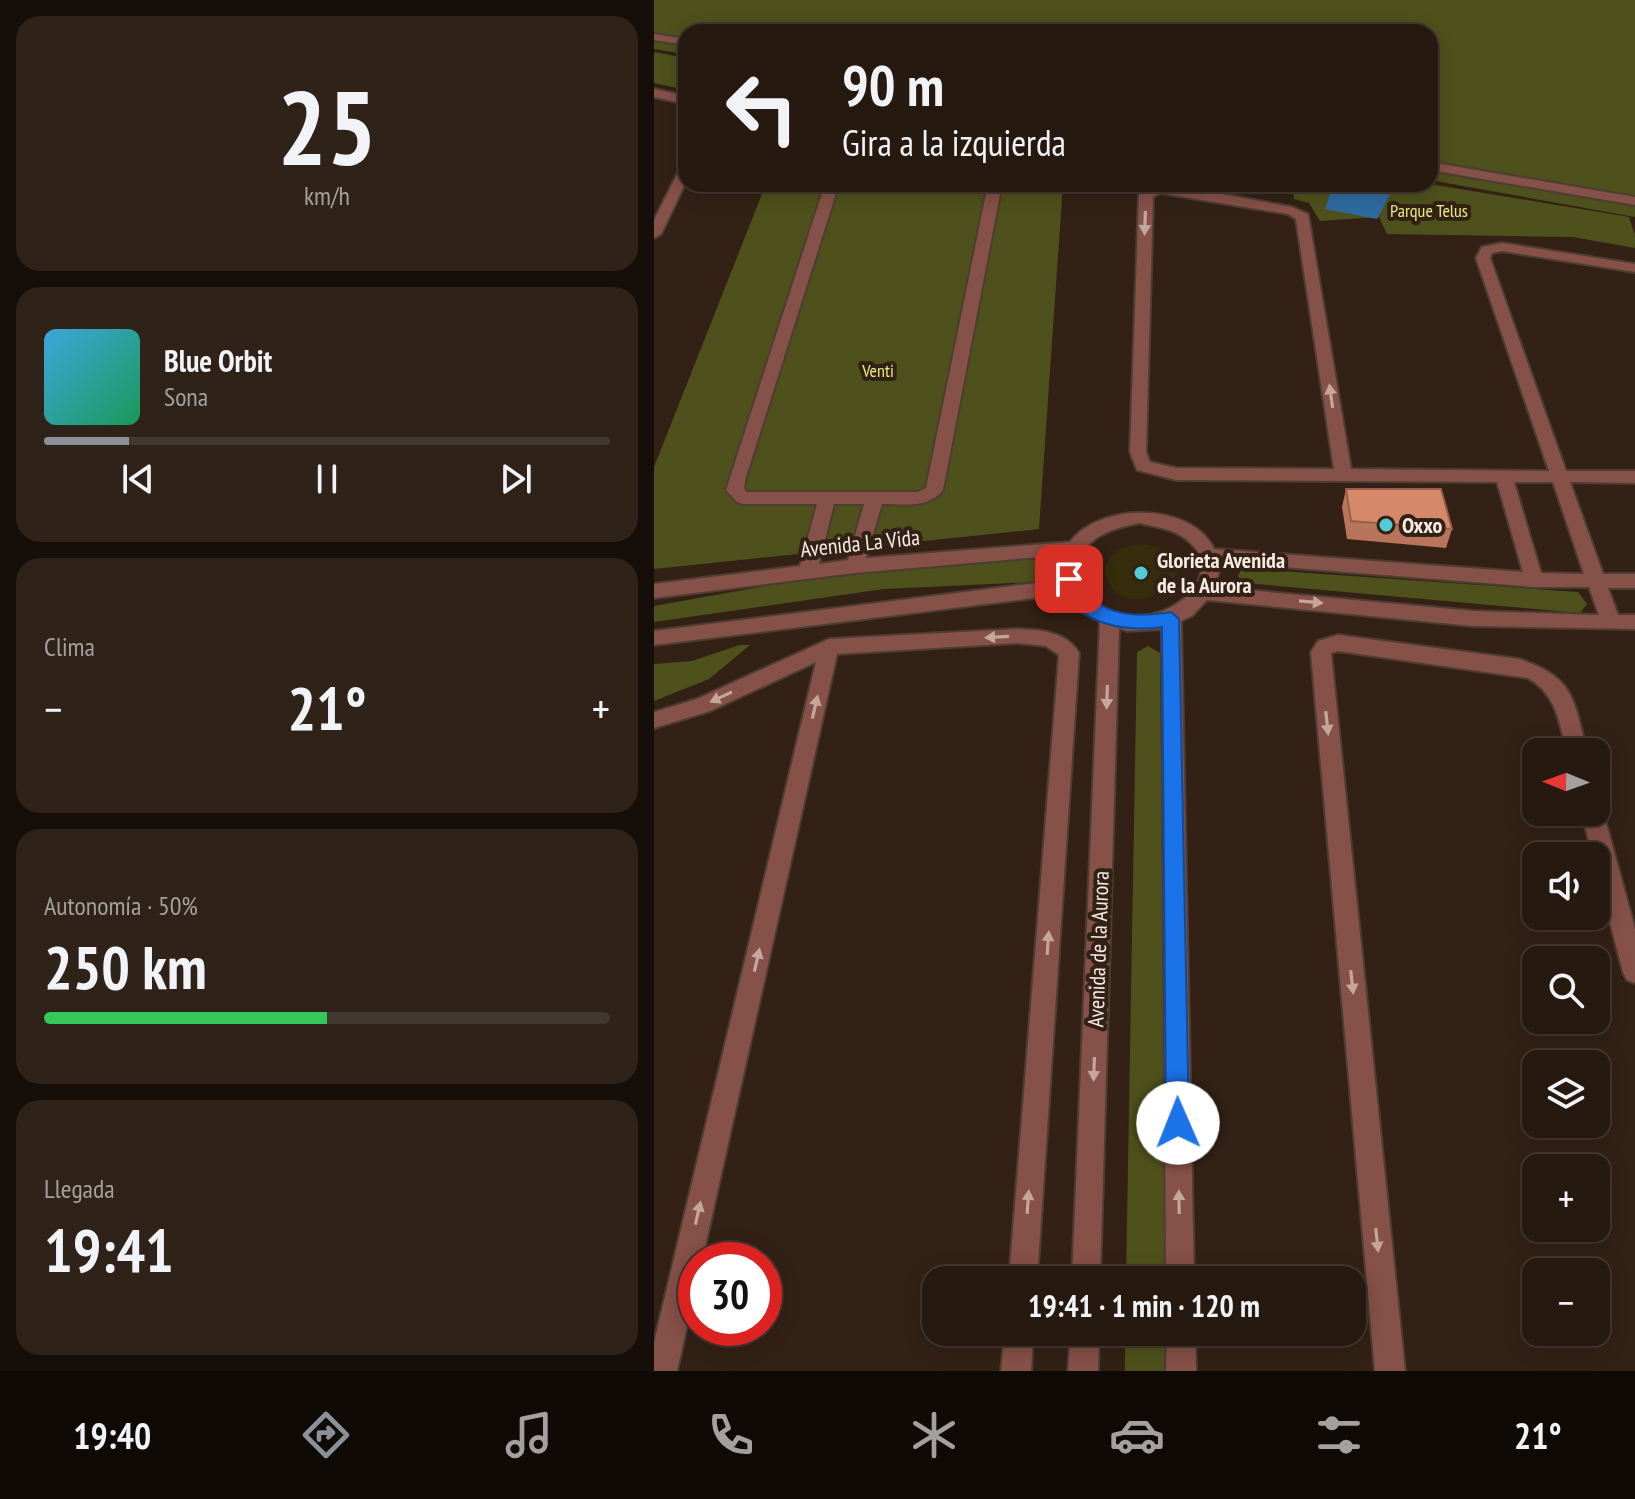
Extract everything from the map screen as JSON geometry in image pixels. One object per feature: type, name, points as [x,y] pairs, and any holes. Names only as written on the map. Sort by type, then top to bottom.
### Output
[{"type":"street","points":[[654,37],[678,41]]},
{"type":"street","points":[[654,93],[678,98]]},
{"type":"street","points":[[1438,167],[1635,201]]},
{"type":"street","points":[[654,234],[678,185]]},
{"type":"street","points":[[829,192],[735,484],[737,494],[752,500],[929,495],[937,484],[993,192]]},
{"type":"street","points":[[1152,192],[1146,195],[1138,452],[1143,466],[1176,474],[1635,477]]},
{"type":"street","points":[[1189,192],[1292,211],[1303,217],[1343,473]]},
{"type":"street","points":[[1611,623],[1484,253],[1502,247],[1635,268]]},
{"type":"street","points":[[1503,474],[1534,580]]},
{"type":"street","points":[[808,572],[827,498]]},
{"type":"street","points":[[855,566],[875,498]]},
{"type":"street","points":[[1140,517],[1183,527],[1199,539],[1209,555],[1212,567],[1205,593],[1195,605],[1171,619],[1144,623],[1110,619],[1086,605],[1071,586],[1069,567],[1072,548],[1098,527],[1118,520],[1140,517]]},
{"type":"street","name":"Avenida La Vida","points":[[654,591],[855,566],[1072,548]]},
{"type":"street","points":[[1209,555],[1534,580],[1635,581]]},
{"type":"street","points":[[654,638],[1071,586]]},
{"type":"street","points":[[1205,593],[1339,604],[1454,618],[1635,622]]},
{"type":"street","name":"Avenida de la Aurora","points":[[1087,1266],[1110,619]]},
{"type":"street","points":[[1171,619],[1180,1266]]},
{"type":"street","points":[[654,720],[703,705],[829,647],[1017,636],[1045,637],[1063,644],[1069,653],[1024,1266]]},
{"type":"street","points":[[1390,1371],[1321,652],[1325,646],[1338,643],[1519,667],[1544,674],[1560,689],[1573,738]]},
{"type":"street","points":[[662,1371],[829,647]]},
{"type":"street","points":[[1596,826],[1635,972]]},
{"type":"street","points":[[1016,1371],[1018,1346]]},
{"type":"street","points":[[1083,1371],[1084,1346]]},
{"type":"street","points":[[1181,1346],[1181,1371]]},
{"type":"green space","points":[[654,0],[1635,0],[1635,217],[1438,181],[1438,24],[678,24],[678,53],[654,49]]},
{"type":"green space","points":[[654,52],[678,56],[678,88],[654,83]]},
{"type":"green space","name":"Parque Telus","points":[[1438,185],[1629,217],[1635,235],[1635,248],[1573,237],[1387,234],[1379,217],[1320,221],[1309,203],[1294,199],[1293,192],[1438,192]]},
{"type":"green space","name":"Venti","points":[[763,192],[1062,192],[1039,529],[654,569],[654,467]]},
{"type":"green space","points":[[1013,559],[1038,560],[1048,567],[1044,578],[1032,582],[884,589],[654,622],[654,606],[804,579]]},
{"type":"green space","points":[[1241,570],[1578,592],[1587,604],[1580,613],[1242,582],[1238,576]]},
{"type":"green space","points":[[740,645],[750,645],[709,679],[654,701],[654,664],[692,661]]},
{"type":"green space","points":[[1148,646],[1160,653],[1166,1266],[1126,1266],[1137,652]]},
{"type":"green space","points":[[1125,1346],[1166,1346],[1167,1371],[1125,1371]]},
{"type":"sand","name":"Glorieta Avenida de la Aurora","points":[[1143,544],[1168,552],[1177,565],[1175,578],[1164,590],[1148,598],[1130,599],[1115,591],[1104,571],[1118,550]]},
{"type":"water","points":[[1331,192],[1390,195],[1377,219],[1325,209]]},
{"type":"building","points":[[1346,489],[1441,489],[1452,529],[1351,521]]},
{"type":"place","name":"Oxxo","points":[[1386,525]]},
{"type":"place","name":"Glorieta Avenida de la Aurora","points":[[1141,573]]},
{"type":"route","points":[[1069,579],[1086,605],[1110,619],[1144,623],[1171,619],[1178,1123]]}]
